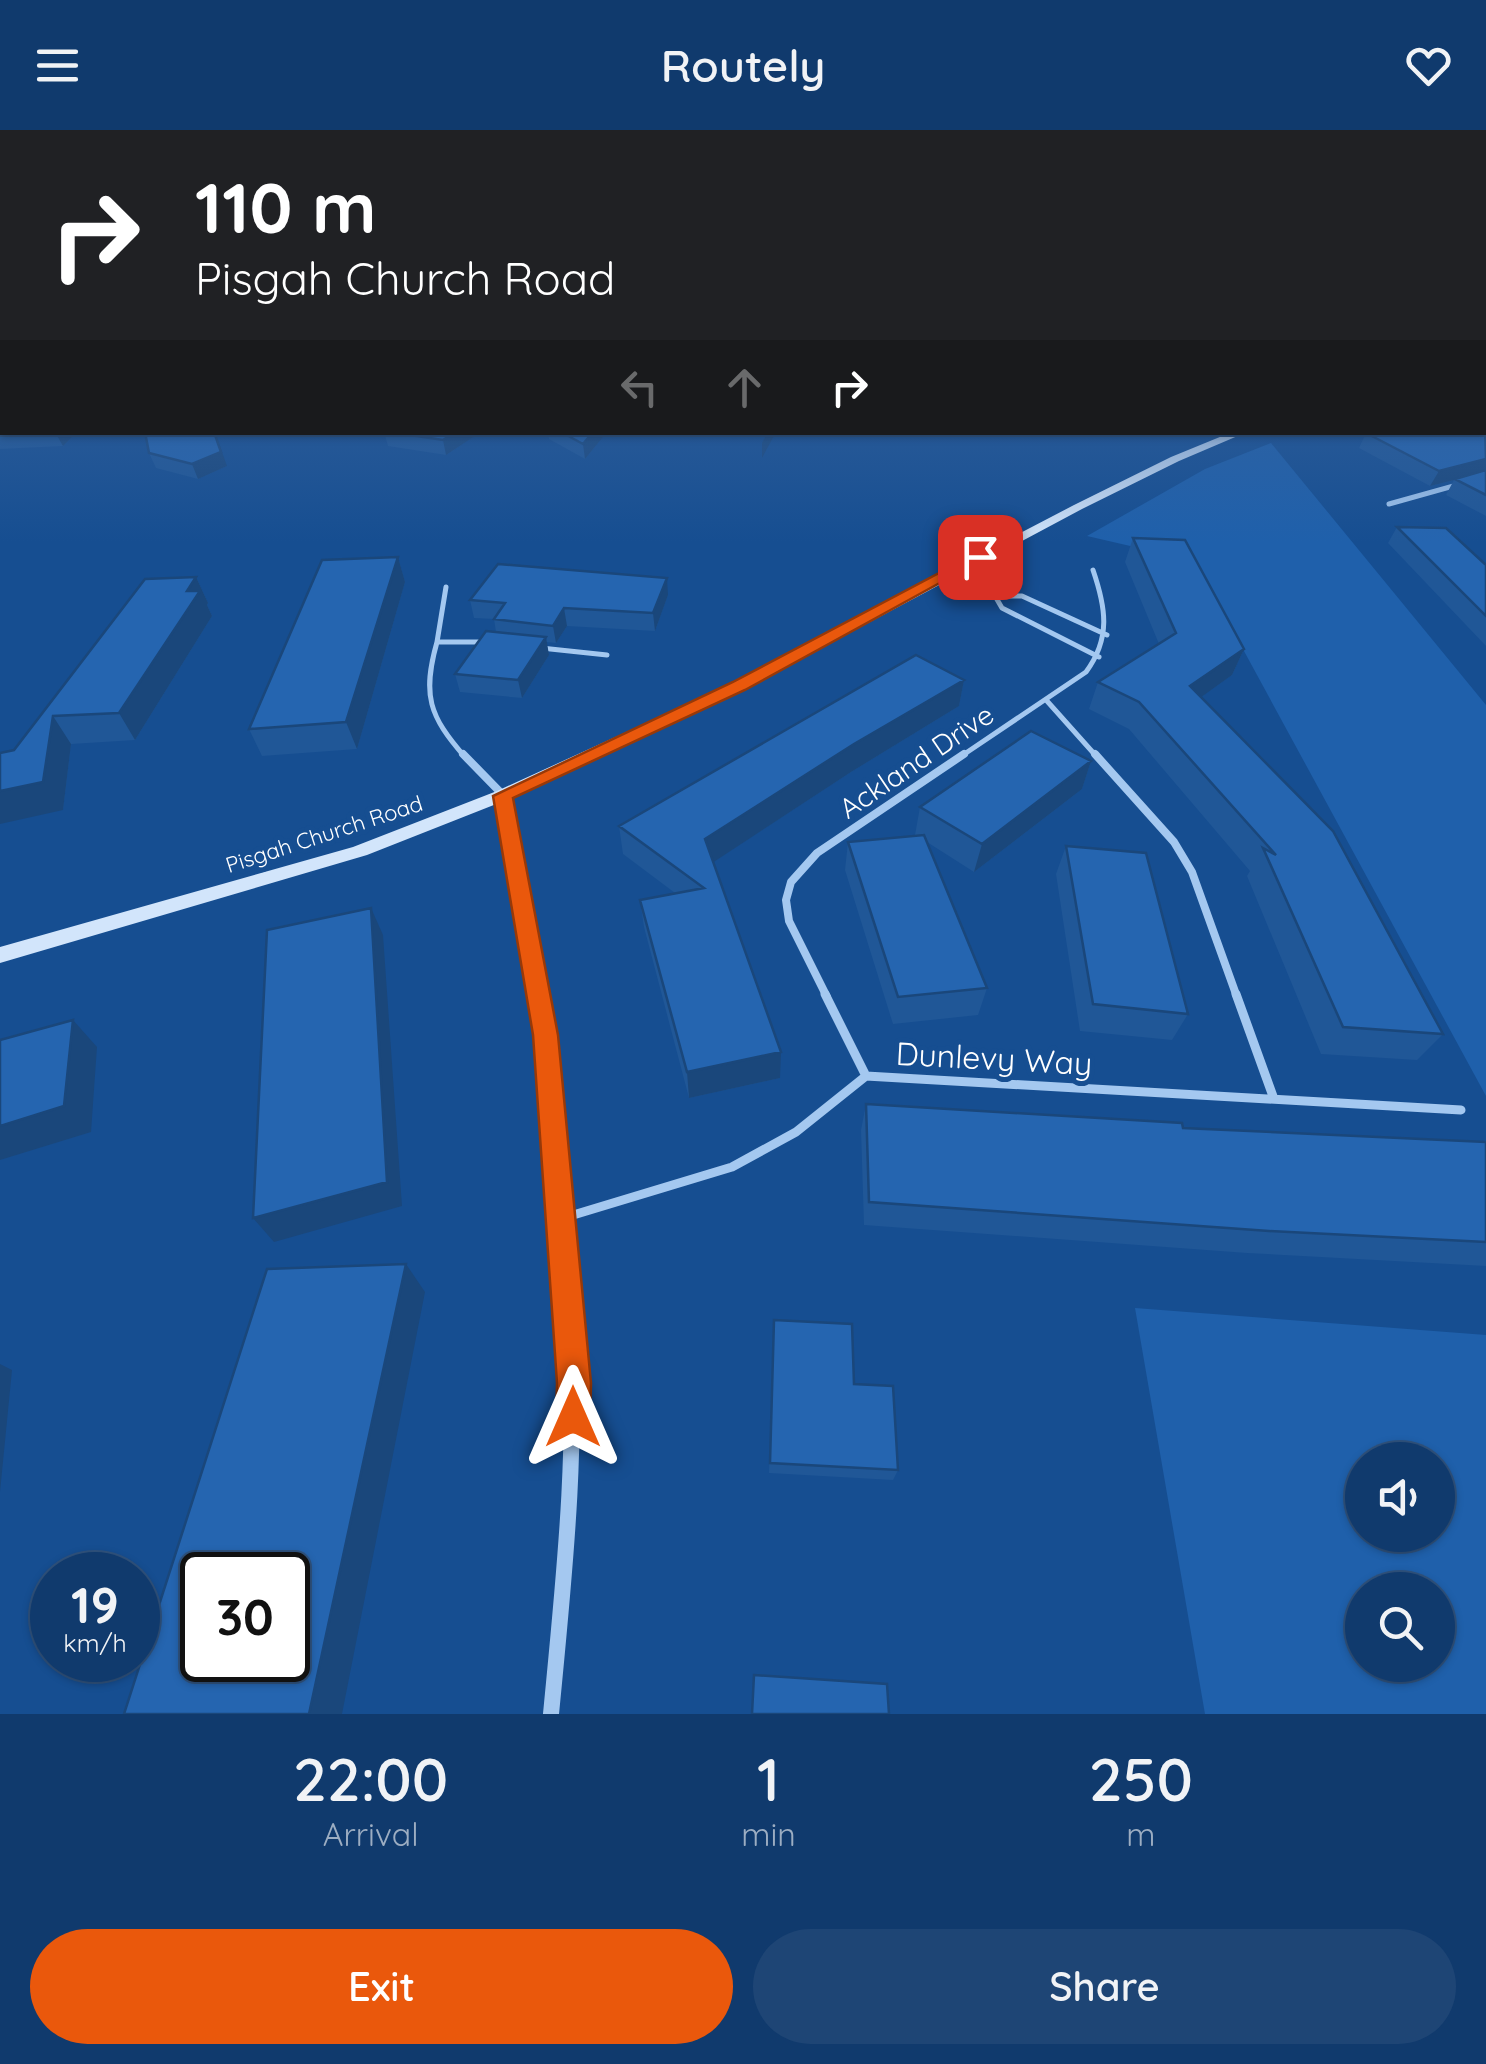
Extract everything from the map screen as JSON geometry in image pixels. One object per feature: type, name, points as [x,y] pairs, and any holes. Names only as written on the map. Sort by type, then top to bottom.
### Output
[{"type":"main road","name":"Pisgah Church Road","points":[[0,955],[360,851],[503,796],[739,686],[946,574],[1159,467],[1235,435]]},
{"type":"street","points":[[1389,504],[1486,476]]},
{"type":"street","points":[[503,796],[546,1035],[574,1383],[570,1522],[550,1714]]},
{"type":"lane","points":[[995,596],[1002,608],[1099,657],[1108,635],[1109,616],[1093,570]]},
{"type":"lane","points":[[946,574],[995,596],[1022,596],[1108,635]]},
{"type":"lane","points":[[446,587],[438,642],[427,680],[432,709],[457,747],[503,796]]},
{"type":"lane","points":[[438,642],[503,644]]},
{"type":"lane","points":[[538,647],[608,655]]},
{"type":"lane","name":"Ackland Drive","points":[[866,1076],[789,921],[783,900],[788,884],[818,853],[1047,701],[1086,672],[1099,657]]},
{"type":"lane","points":[[1047,701],[1174,842],[1192,872],[1274,1099]]},
{"type":"lane","name":"Dunlevy Way","points":[[560,1219],[732,1167],[796,1132],[866,1076],[1460,1110]]},
{"type":"shaded area","points":[[1271,443],[1486,705],[1486,1096],[1195,561],[1087,536],[1205,469]]},
{"type":"shaded area","points":[[1135,1308],[1486,1335],[1486,1714],[1205,1714]]},
{"type":"building","points":[[146,435],[215,435],[221,452],[192,464],[149,453]]},
{"type":"building","points":[[410,435],[450,435],[443,440]]},
{"type":"building","points":[[566,435],[590,435],[583,444]]},
{"type":"building","points":[[1370,435],[1485,435],[1486,459],[1439,471]]},
{"type":"building","points":[[1486,470],[1486,495],[1455,479]]},
{"type":"building","points":[[1397,527],[1446,528],[1486,565],[1486,616]]},
{"type":"building","points":[[1133,538],[1185,540],[1244,649],[1190,686],[1333,831],[1443,1034],[1343,1027],[1263,848],[1276,855],[1139,702],[1098,682],[1176,633]]},
{"type":"building","points":[[398,557],[346,722],[249,729],[322,560]]},
{"type":"building","points":[[498,564],[667,578],[653,613],[564,608],[553,626],[494,619],[505,603],[470,600]]},
{"type":"building","points":[[196,577],[187,591],[200,591],[119,713],[53,716],[43,782],[0,791],[0,753],[14,750],[145,579]]},
{"type":"building","points":[[486,631],[546,637],[518,680],[455,674]]},
{"type":"building","points":[[916,655],[964,680],[854,744],[705,839],[781,1052],[687,1072],[640,900],[704,888],[619,826]]},
{"type":"building","points":[[1031,731],[1091,761],[982,844],[920,807]]},
{"type":"building","points":[[924,835],[987,988],[898,997],[848,842]]},
{"type":"building","points":[[1066,846],[1146,853],[1188,1014],[1093,1004]]},
{"type":"building","points":[[371,908],[387,1182],[253,1218],[267,930]]},
{"type":"building","points":[[73,1020],[64,1106],[0,1126],[0,1040]]},
{"type":"building","points":[[866,1104],[1182,1123],[1183,1128],[1486,1142],[1486,1242],[1269,1231],[869,1202]]},
{"type":"building","points":[[406,1264],[309,1714],[124,1714],[134,1682],[160,1682],[160,1602],[267,1269]]},
{"type":"building","points":[[774,1320],[852,1324],[854,1384],[893,1386],[898,1470],[770,1463]]},
{"type":"building","points":[[754,1675],[887,1684],[889,1714],[752,1714]]},
{"type":"route","points":[[573,1417],[574,1383],[546,1035],[503,796],[739,686],[980,557]]}]
